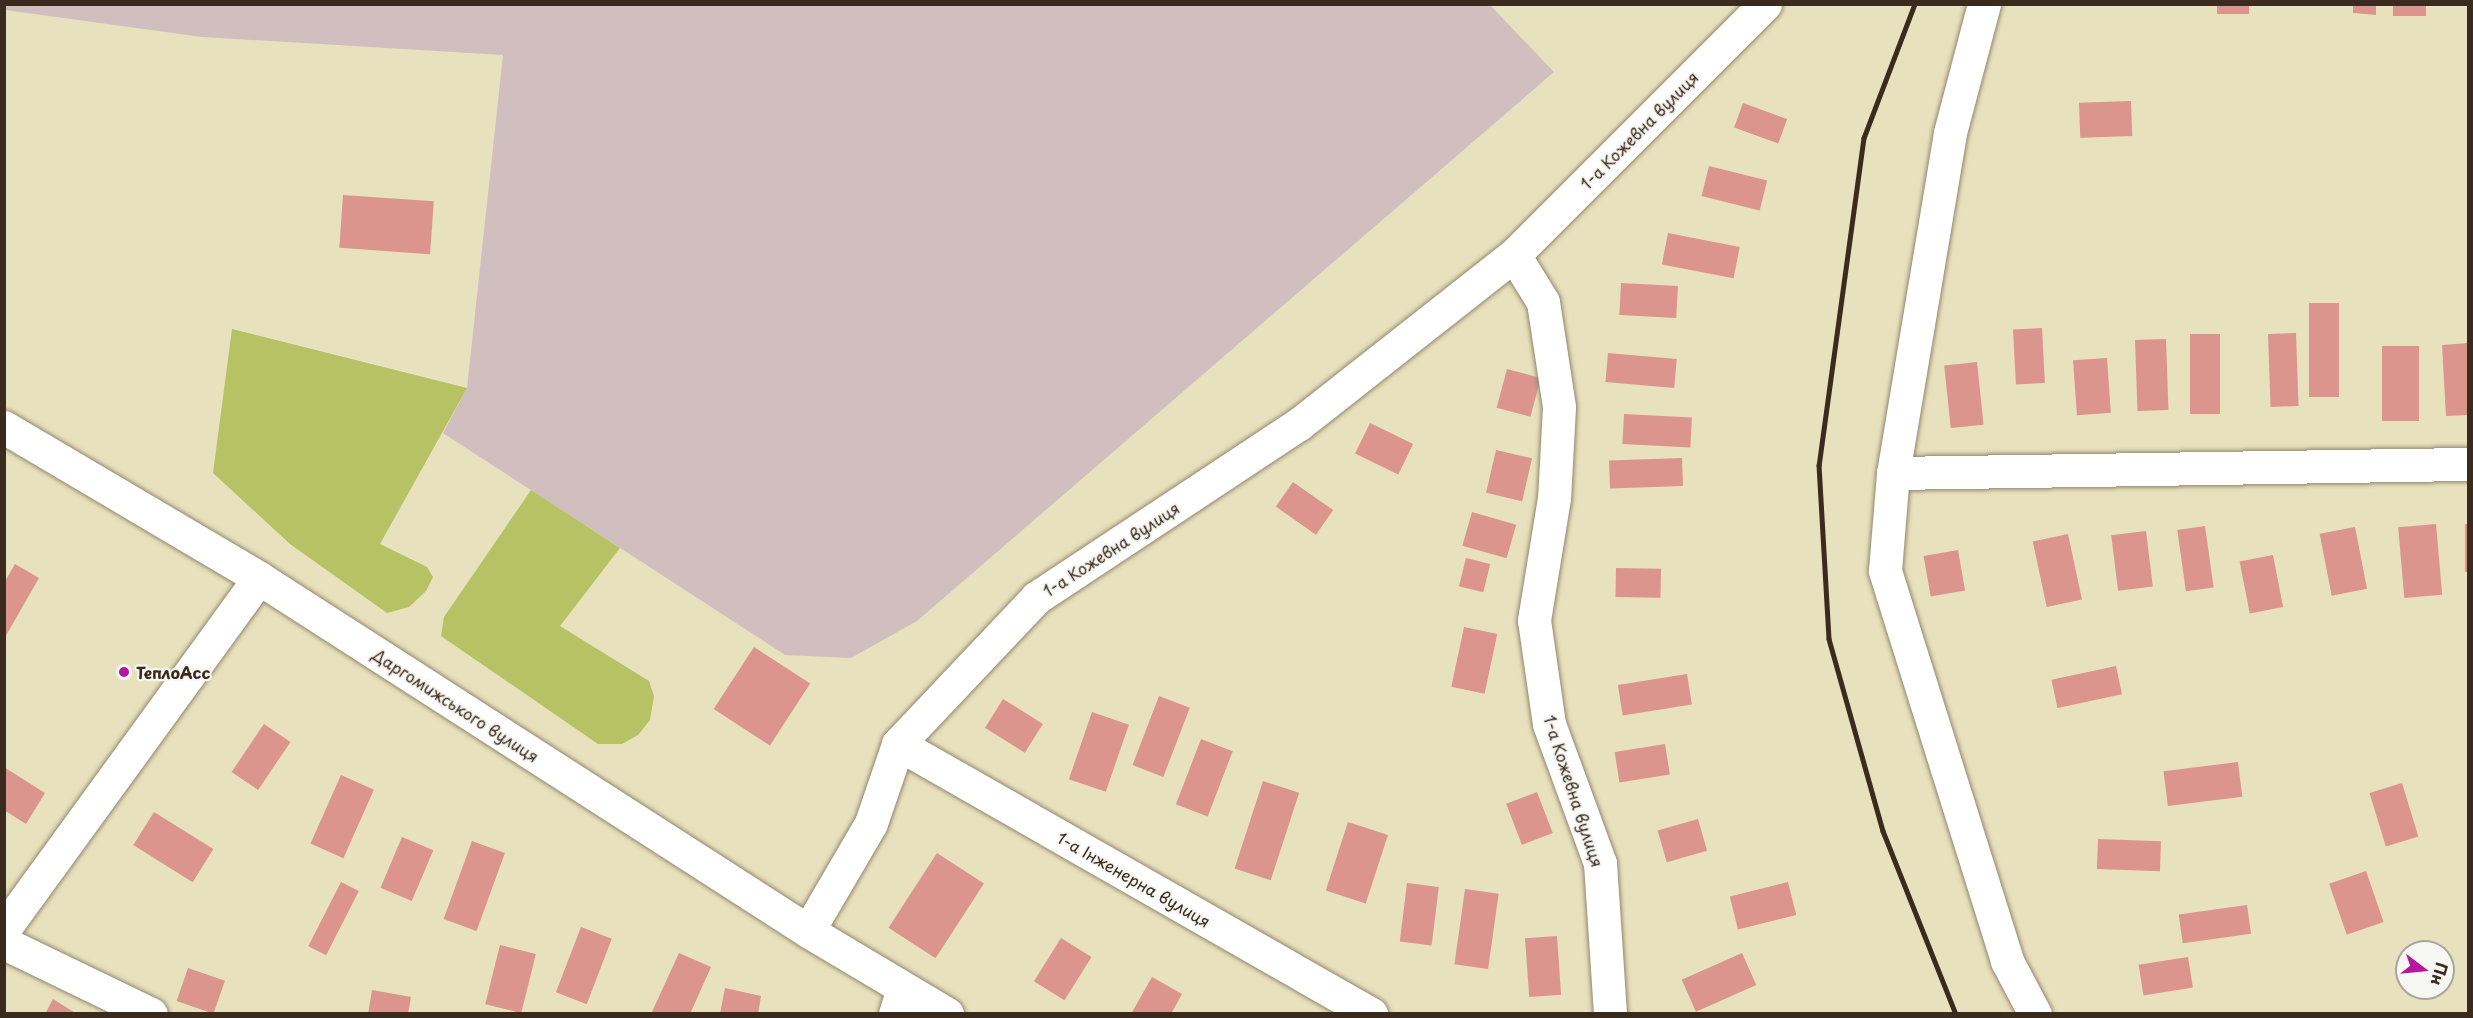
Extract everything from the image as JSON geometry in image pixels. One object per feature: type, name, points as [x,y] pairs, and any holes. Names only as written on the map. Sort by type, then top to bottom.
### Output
[{"type":"street","name":"1-а Кожевна вулиця","points":[[808,931],[871,823],[898,744],[1036,598],[1299,424],[1514,255],[1765,4]]},
{"type":"street","points":[[1984,4],[1950,133],[1893,473],[1885,571],[2007,961],[2035,1014]]},
{"type":"street","name":"1-а Кожевна вулиця","points":[[1514,255],[1543,302],[1559,407],[1554,498],[1534,620],[1549,724],[1600,863],[1610,1014]]},
{"type":"street","name":"Даргомижського вулиця","points":[[4,426],[259,578],[808,931],[899,1001],[947,1014]]},
{"type":"street","points":[[1893,473],[2469,464]]},
{"type":"street","points":[[4,929],[259,578]]},
{"type":"street","name":"1-а Інженерна вулиця","points":[[898,744],[1371,1014]]},
{"type":"street","points":[[4,943],[151,1014]]},
{"type":"shaded area","points":[[5,4],[1489,4],[1554,72],[917,621],[851,658],[785,655],[443,433],[467,388],[503,55],[202,37],[5,10]]},
{"type":"green space","points":[[232,329],[467,388],[380,544],[427,567],[433,577],[426,591],[409,607],[387,613],[290,544],[213,473]]},
{"type":"green space","points":[[531,490],[620,548],[560,626],[649,681],[654,696],[650,720],[638,735],[622,744],[598,744],[441,636],[444,617]]},
{"type":"building","points":[[2217,4],[2249,4],[2249,14],[2217,14]]},
{"type":"building","points":[[2353,4],[2376,4],[2376,15],[2353,13]]},
{"type":"building","points":[[2393,4],[2426,4],[2426,16],[2393,16]]},
{"type":"building","points":[[2131,101],[2132,136],[2080,138],[2079,103]]},
{"type":"building","points":[[1743,103],[1787,119],[1778,144],[1734,127]]},
{"type":"building","points":[[1709,166],[1767,181],[1760,211],[1702,196]]},
{"type":"building","points":[[343,195],[434,201],[430,254],[339,248]]},
{"type":"building","points":[[1668,233],[1740,247],[1734,278],[1662,264]]},
{"type":"building","points":[[1621,283],[1678,286],[1676,318],[1619,315]]},
{"type":"building","points":[[2309,303],[2339,303],[2339,397],[2309,397]]},
{"type":"building","points":[[2042,328],[2045,383],[2016,384],[2013,330]]},
{"type":"building","points":[[2296,333],[2299,406],[2271,407],[2268,334]]},
{"type":"building","points":[[2190,334],[2220,334],[2220,414],[2190,414]]},
{"type":"building","points":[[2166,339],[2168,410],[2137,411],[2135,340]]},
{"type":"building","points":[[2468,343],[2468,415],[2446,416],[2442,345]]},
{"type":"building","points":[[2382,346],[2419,346],[2419,421],[2382,421]]},
{"type":"building","points":[[1608,353],[1677,359],[1674,388],[1605,382]]},
{"type":"building","points":[[2107,358],[2111,413],[2077,415],[2073,360]]},
{"type":"building","points":[[1977,362],[1984,425],[1951,428],[1944,365]]},
{"type":"building","points":[[1507,369],[1541,378],[1530,417],[1497,408]]},
{"type":"building","points":[[1624,414],[1692,418],[1690,448],[1622,444]]},
{"type":"building","points":[[1370,423],[1413,444],[1398,475],[1355,454]]},
{"type":"building","points":[[1496,450],[1532,458],[1522,501],[1486,493]]},
{"type":"building","points":[[1682,458],[1683,486],[1610,489],[1609,461]]},
{"type":"building","points":[[1293,482],[1333,510],[1316,535],[1276,507]]},
{"type":"building","points":[[1472,512],[1516,525],[1507,558],[1462,546]]},
{"type":"building","points":[[2436,524],[2442,595],[2404,598],[2398,527]]},
{"type":"building","points":[[2465,524],[2468,524],[2468,572],[2465,572]]},
{"type":"building","points":[[2205,526],[2214,587],[2186,591],[2177,530]]},
{"type":"building","points":[[2355,527],[2367,589],[2332,596],[2320,534]]},
{"type":"building","points":[[2146,531],[2153,587],[2118,591],[2111,535]]},
{"type":"building","points":[[2068,534],[2082,600],[2047,607],[2033,541]]},
{"type":"building","points":[[1958,550],[1965,590],[1931,596],[1924,556]]},
{"type":"building","points":[[2273,555],[2283,607],[2250,614],[2240,561]]},
{"type":"building","points":[[1466,558],[1490,564],[1483,592],[1459,586]]},
{"type":"building","points":[[15,564],[39,578],[4,639],[4,583]]},
{"type":"building","points":[[1616,568],[1661,569],[1660,598],[1615,597]]},
{"type":"building","points":[[1464,627],[1497,634],[1485,694],[1451,687]]},
{"type":"building","points":[[754,647],[810,683],[770,746],[714,709]]},
{"type":"building","points":[[2116,666],[2122,694],[2057,708],[2051,680]]},
{"type":"building","points":[[1687,674],[1692,705],[1623,716],[1618,685]]},
{"type":"building","points":[[1159,696],[1190,708],[1163,777],[1132,765]]},
{"type":"building","points":[[1003,699],[1043,724],[1025,753],[985,728]]},
{"type":"building","points":[[1092,712],[1129,725],[1106,792],[1069,779]]},
{"type":"building","points":[[264,724],[291,742],[258,790],[232,772]]},
{"type":"building","points":[[1201,739],[1233,751],[1208,817],[1176,804]]},
{"type":"building","points":[[1665,744],[1670,775],[1619,783],[1615,752]]},
{"type":"building","points":[[2238,762],[2242,797],[2168,806],[2164,771]]},
{"type":"building","points":[[4,767],[45,793],[26,824],[4,810]]},
{"type":"building","points":[[341,775],[374,790],[343,858],[310,844]]},
{"type":"building","points":[[1263,781],[1299,793],[1271,880],[1235,868]]},
{"type":"building","points":[[2402,783],[2418,837],[2386,846],[2369,793]]},
{"type":"building","points":[[1537,792],[1553,833],[1522,845],[1506,804]]},
{"type":"building","points":[[154,812],[213,849],[193,882],[133,845]]},
{"type":"building","points":[[1698,819],[1707,851],[1667,862],[1658,831]]},
{"type":"building","points":[[1348,822],[1388,835],[1366,903],[1326,890]]},
{"type":"building","points":[[402,837],[433,850],[412,901],[381,888]]},
{"type":"building","points":[[2098,839],[2161,841],[2160,871],[2097,869]]},
{"type":"building","points":[[472,841],[505,853],[477,931],[444,919]]},
{"type":"building","points":[[937,853],[984,883],[935,958],[889,928]]},
{"type":"building","points":[[2366,871],[2384,922],[2347,935],[2329,884]]},
{"type":"building","points":[[341,882],[359,891],[326,955],[308,946]]},
{"type":"building","points":[[1788,882],[1796,915],[1738,930],[1730,897]]},
{"type":"building","points":[[1407,883],[1439,887],[1432,945],[1400,942]]},
{"type":"building","points":[[1465,889],[1499,894],[1488,969],[1454,964]]},
{"type":"building","points":[[2247,905],[2251,934],[2183,943],[2179,915]]},
{"type":"building","points":[[581,927],[612,939],[587,1004],[556,992]]},
{"type":"building","points":[[1557,936],[1561,995],[1529,997],[1525,938]]},
{"type":"building","points":[[1061,938],[1092,957],[1065,1000],[1034,981]]},
{"type":"building","points":[[500,945],[536,954],[521,1013],[485,1004]]},
{"type":"building","points":[[679,953],[711,967],[690,1014],[651,1014]]},
{"type":"building","points":[[1742,953],[1756,985],[1696,1012],[1682,980]]},
{"type":"building","points":[[2188,957],[2193,988],[2143,995],[2139,965]]},
{"type":"building","points":[[188,968],[225,981],[213,1014],[177,1001]]},
{"type":"building","points":[[1152,977],[1182,994],[1171,1014],[1131,1014]]},
{"type":"building","points":[[725,988],[761,996],[758,1014],[720,1014]]},
{"type":"building","points":[[372,990],[411,997],[408,1014],[368,1014]]},
{"type":"building","points":[[53,999],[77,1014],[45,1014]]},
{"type":"railway","points":[[1915,4],[1864,138],[1819,465],[1829,639],[1883,831],[1956,1014]]},
{"type":"place","name":"ТеплоАсс","points":[[124,672]]}]
